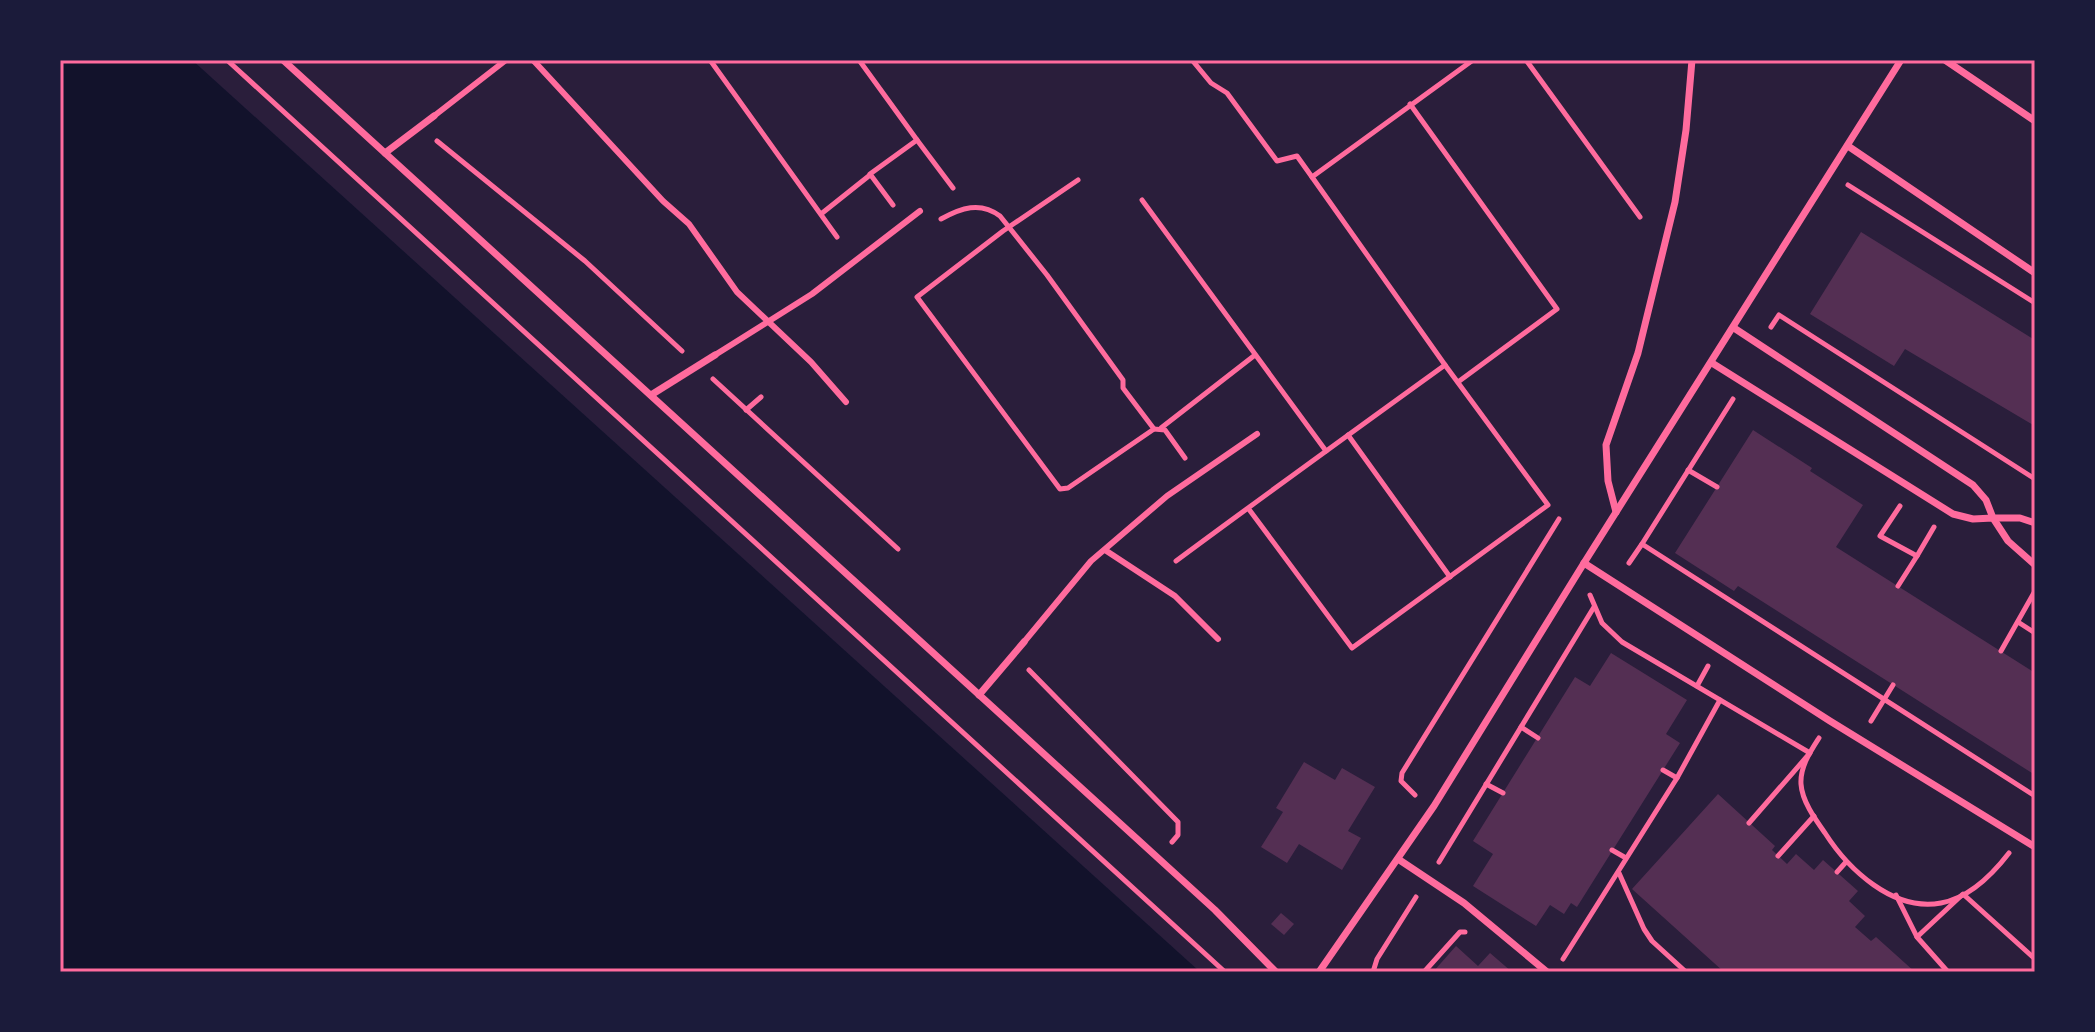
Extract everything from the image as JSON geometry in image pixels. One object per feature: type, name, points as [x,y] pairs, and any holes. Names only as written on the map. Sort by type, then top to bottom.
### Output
[{"type":"street","points":[[283,60],[1158,857],[1276,972]]},
{"type":"street","points":[[1616,512],[1608,481],[1606,445],[1638,353],[1675,202],[1692,60]]},
{"type":"street","points":[[1319,972],[1434,806],[1901,60]]},
{"type":"street","points":[[1945,60],[2035,121]]},
{"type":"street","points":[[385,153],[434,116]]},
{"type":"street","points":[[1848,146],[2035,273]]},
{"type":"street","points":[[1734,328],[1973,485],[1986,500],[2008,541],[2035,565]]},
{"type":"street","points":[[651,395],[715,355]]},
{"type":"street","points":[[1712,363],[1953,514],[1973,519],[2020,518],[2035,523]]},
{"type":"street","points":[[1584,563],[1830,721],[2035,847]]},
{"type":"street","points":[[979,695],[1024,642]]},
{"type":"street","points":[[1398,859],[1464,903],[1547,972]]},
{"type":"lane","points":[[434,116],[506,60]]},
{"type":"lane","points":[[533,60],[663,201],[689,224],[737,292],[811,362],[846,402]]},
{"type":"lane","points":[[715,355],[812,294],[920,211]]},
{"type":"lane","points":[[1024,642],[1091,561],[1167,496],[1257,434]]},
{"type":"lane","points":[[1105,550],[1175,596],[1218,639]]},
{"type":"path","points":[[227,60],[1225,972]]},
{"type":"path","points":[[710,60],[837,237]]},
{"type":"path","points":[[859,60],[953,188]]},
{"type":"path","points":[[1192,60],[1211,83],[1227,93],[1277,161],[1297,156],[1548,505],[1352,648],[1248,508]]},
{"type":"path","points":[[1312,177],[1473,60]]},
{"type":"path","points":[[1526,60],[1640,217]]},
{"type":"path","points":[[1410,104],[1557,309],[1458,382]]},
{"type":"path","points":[[419,127],[585,261],[898,549]]},
{"type":"path","points":[[821,214],[917,140]]},
{"type":"path","points":[[870,174],[905,222]]},
{"type":"path","points":[[1078,180],[917,297],[1060,489],[1068,488],[1157,428],[1255,355]]},
{"type":"path","points":[[1844,183],[2035,303]]},
{"type":"path","points":[[1142,200],[1326,451]]},
{"type":"path","points":[[920,211],[930,220],[938,220],[961,209],[991,209],[1056,287],[1123,380],[1123,388],[1198,475]]},
{"type":"path","points":[[1779,315],[2032,478],[2035,468]]},
{"type":"path","points":[[1176,561],[1445,365]]},
{"type":"path","points":[[746,410],[761,397]]},
{"type":"path","points":[[1629,563],[1734,398]]},
{"type":"path","points":[[1348,435],[1450,577]]},
{"type":"path","points":[[1688,470],[1717,487]]},
{"type":"path","points":[[1910,488],[1880,536],[1917,556]]},
{"type":"path","points":[[1898,586],[1944,509]]},
{"type":"path","points":[[1434,806],[1406,787],[1401,781],[1402,773],[1559,519]]},
{"type":"path","points":[[1642,544],[2035,796]]},
{"type":"path","points":[[1584,563],[1594,607],[1602,623],[1622,642],[1810,753]]},
{"type":"path","points":[[2001,651],[2035,591]]},
{"type":"path","points":[[1373,972],[1377,959],[1594,607]]},
{"type":"path","points":[[2018,622],[2035,633]]},
{"type":"path","points":[[1012,655],[1178,822],[1178,835],[1158,857]]},
{"type":"path","points":[[1861,739],[1893,685]]},
{"type":"path","points":[[1561,962],[1677,778],[1720,700]]},
{"type":"path","points":[[1830,721],[1802,770],[1801,785],[1814,816],[1846,862],[1867,881],[1922,903],[1939,904],[1963,894]]},
{"type":"path","points":[[1521,727],[1538,738]]},
{"type":"path","points":[[1749,823],[1810,753]]},
{"type":"path","points":[[1663,770],[1677,778]]},
{"type":"path","points":[[1486,784],[1503,793]]},
{"type":"path","points":[[1778,856],[1814,816]]},
{"type":"path","points":[[1917,937],[1963,894],[1996,870],[2019,836]]},
{"type":"path","points":[[1612,850],[1626,858]]},
{"type":"path","points":[[1837,872],[1846,862]]},
{"type":"path","points":[[1618,872],[1652,941],[1686,972]]},
{"type":"path","points":[[1963,894],[2035,959]]},
{"type":"path","points":[[1896,895],[1917,937],[1948,972]]},
{"type":"path","points":[[1424,972],[1460,932],[1474,935]]},
{"type":"shaded area","points":[[60,60],[192,60],[1200,972],[60,972]]},
{"type":"shaded area","points":[[192,60],[2035,60],[2035,972],[1200,972]]},
{"type":"building","points":[[1861,232],[2035,340],[2035,426],[1905,349],[1894,366],[1810,314]]},
{"type":"building","points":[[1753,430],[1863,505],[1836,547],[2035,673],[2035,775],[1738,586],[1734,591],[1675,553]]},
{"type":"building","points":[[1611,653],[1687,700],[1666,734],[1680,743],[1577,907],[1571,903],[1564,914],[1550,905],[1536,926],[1473,886],[1493,854],[1473,841],[1575,677],[1590,686]]},
{"type":"building","points":[[1304,762],[1335,780],[1342,768],[1375,787],[1348,831],[1361,838],[1342,870],[1299,844],[1287,863],[1261,847],[1283,812],[1276,808]]},
{"type":"building","points":[[1718,794],[1775,846],[1772,850],[1787,864],[1796,854],[1814,870],[1823,860],[1858,891],[1849,901],[1865,916],[1855,927],[1871,941],[1876,937],[1915,972],[1745,972],[1742,969],[1739,972],[1724,972],[1632,889]]},
{"type":"building","points":[[1281,913],[1294,924],[1284,935],[1271,924]]},
{"type":"building","points":[[1456,946],[1478,966],[1490,953],[1512,972],[1433,972]]}]
